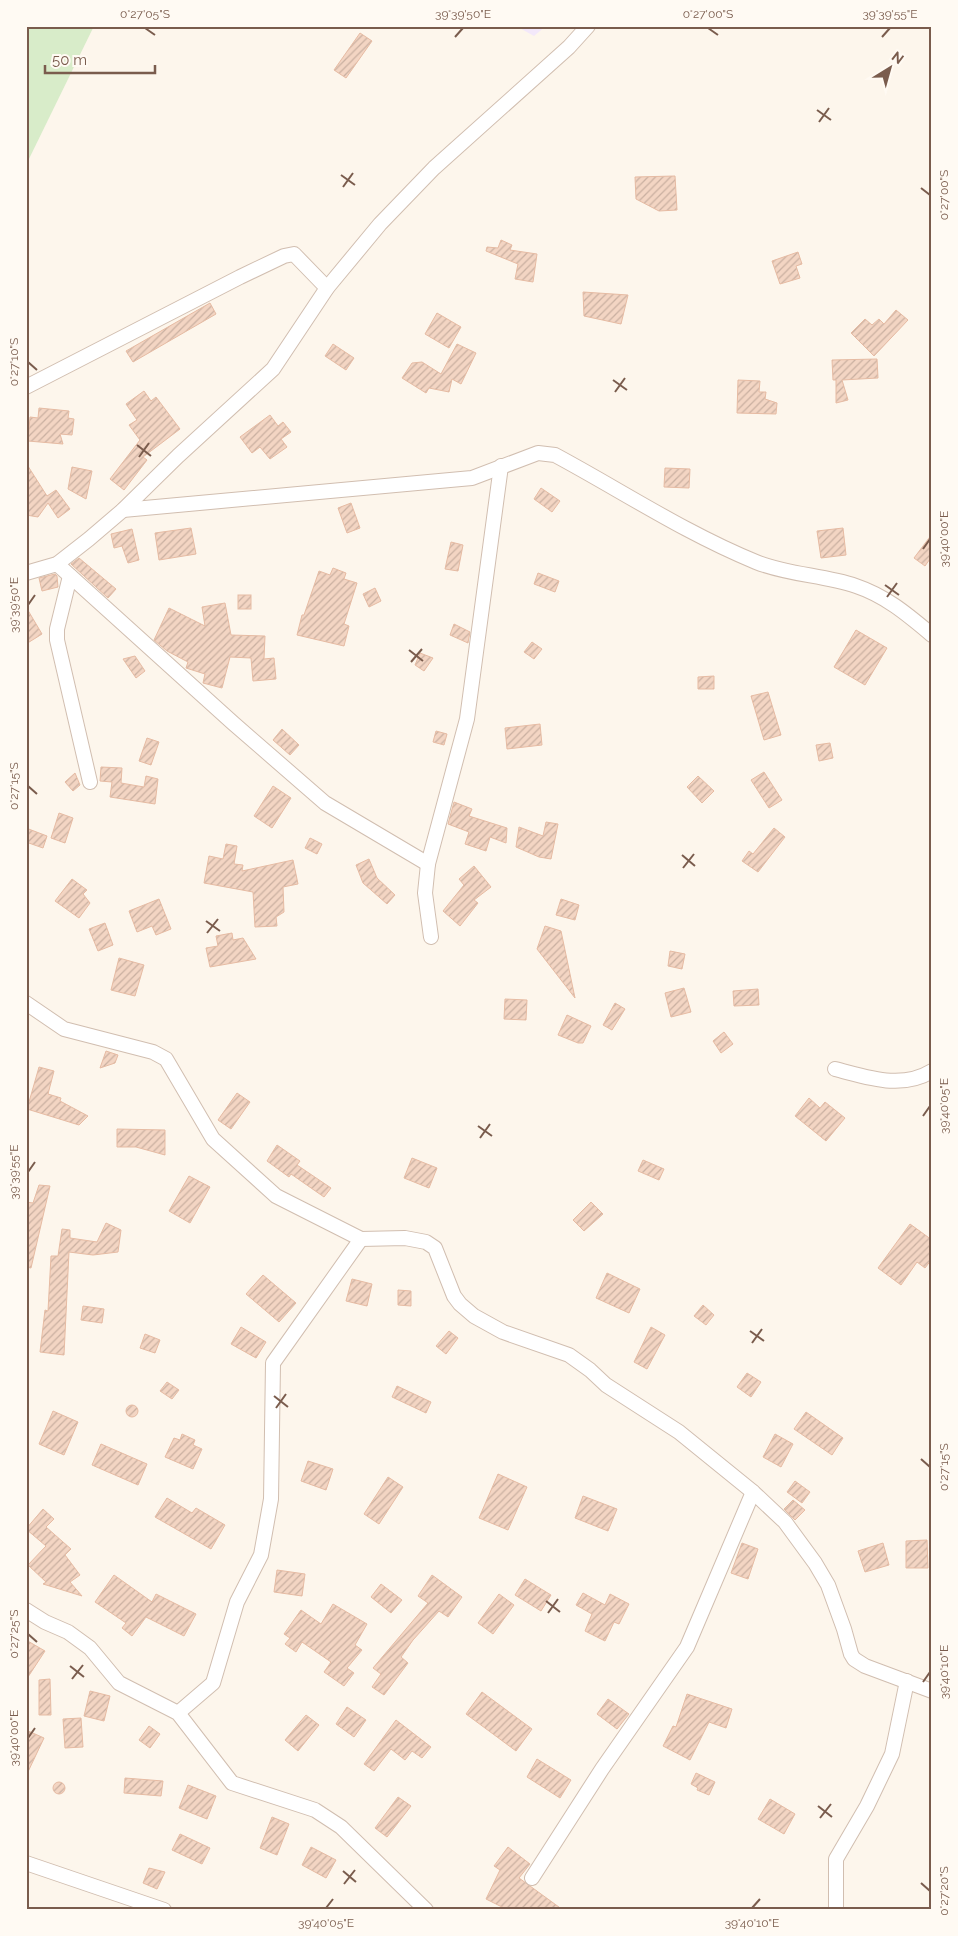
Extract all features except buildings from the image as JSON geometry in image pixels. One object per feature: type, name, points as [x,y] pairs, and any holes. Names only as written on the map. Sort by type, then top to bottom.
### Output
[{"type":"street","points":[[26,574],[57,564],[123,510],[178,456],[273,369],[327,288],[380,224],[434,168],[569,47],[588,26]]},
{"type":"street","points":[[26,387],[284,256],[294,254],[327,288]]},
{"type":"street","points":[[123,510],[472,478],[538,452],[555,455],[693,533],[758,563],[855,586],[883,597],[906,612],[932,635]]},
{"type":"street","points":[[431,937],[426,893],[428,864],[467,719],[501,466]]},
{"type":"street","points":[[57,564],[233,723],[325,803],[428,864]]},
{"type":"street","points":[[70,576],[57,629],[57,640],[90,782]]},
{"type":"street","points":[[26,1003],[64,1028],[153,1052],[166,1059],[213,1139],[276,1196],[361,1239],[404,1238],[426,1242],[434,1248],[454,1296],[474,1316],[503,1332],[569,1355],[590,1370],[606,1385],[679,1432],[753,1492],[785,1522],[815,1563],[828,1585],[844,1629],[850,1654],[854,1660],[864,1666],[932,1691]]},
{"type":"street","points":[[835,1069],[889,1082],[908,1081],[932,1071]]},
{"type":"street","points":[[178,1713],[213,1684],[236,1602],[261,1555],[271,1499],[273,1363],[361,1239]]},
{"type":"street","points":[[532,1878],[602,1769],[687,1647],[753,1492]]},
{"type":"street","points":[[26,1610],[44,1622],[68,1632],[90,1648],[119,1683],[178,1713],[232,1783],[314,1810],[341,1827],[426,1910]]},
{"type":"street","points":[[836,1910],[836,1859],[867,1806],[892,1754],[907,1681]]},
{"type":"street","points":[[26,1862],[164,1910]]},
{"type":"shaded area","points":[[516,26],[546,26],[534,36]]},
{"type":"green space","points":[[26,26],[94,26],[26,165]]}]
